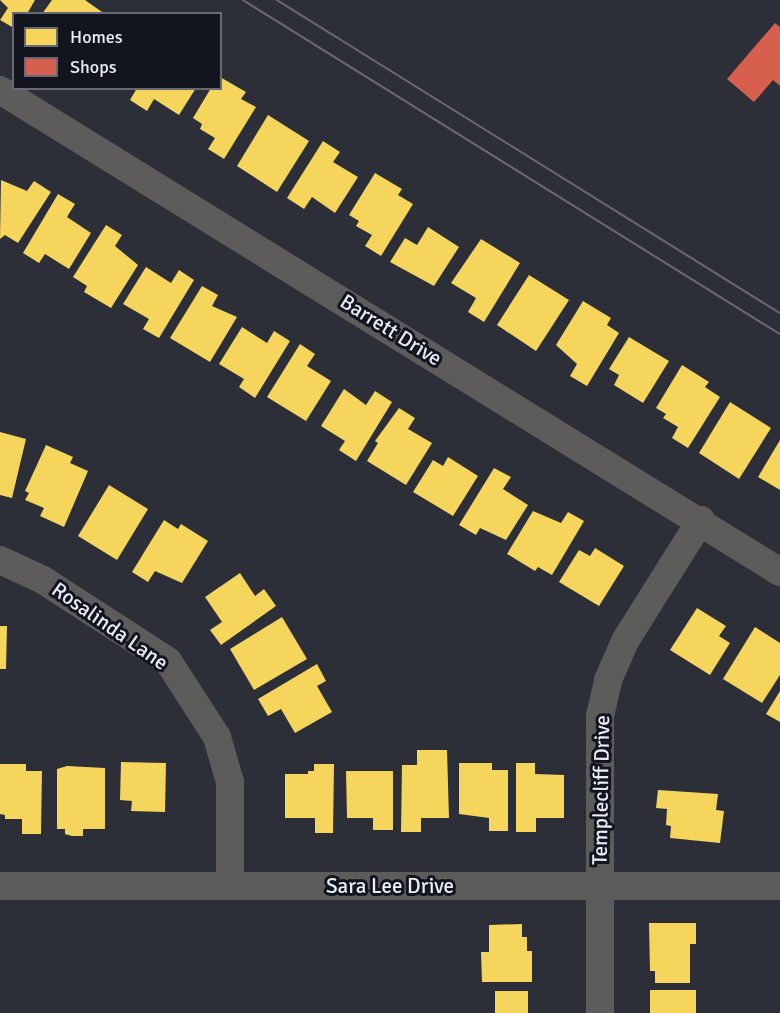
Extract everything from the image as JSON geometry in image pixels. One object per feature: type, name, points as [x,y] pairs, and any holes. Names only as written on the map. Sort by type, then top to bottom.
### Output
[{"type":"street","name":"Barrett Drive","points":[[0,90],[701,520],[780,572]]},
{"type":"street","name":"Templecliff Drive","points":[[600,1013],[600,716],[608,680],[625,641],[701,520]]},
{"type":"street","name":"Rosalinda Lane","points":[[0,560],[43,580],[168,661],[217,737],[226,770],[230,886]]},
{"type":"street","name":"Sara Lee Drive","points":[[0,886],[780,886]]},
{"type":"building: Homes","points":[[0,0],[35,0],[28,12],[12,12],[12,27],[0,20],[8,8]]},
{"type":"building: Homes","points":[[52,0],[85,0],[102,12],[43,12]]},
{"type":"building: Homes","points":[[222,78],[246,92],[241,99],[256,107],[224,159],[208,149],[215,138],[200,129],[202,124],[193,118],[210,90],[222,90]]},
{"type":"building: Homes","points":[[136,90],[195,90],[179,115],[154,99],[147,111],[130,100]]},
{"type":"building: Homes","points":[[268,115],[309,141],[277,192],[237,166]]},
{"type":"building: Homes","points":[[323,141],[340,152],[333,162],[358,177],[335,213],[312,197],[304,209],[287,198]]},
{"type":"building: Homes","points":[[375,173],[402,189],[398,195],[413,204],[381,256],[365,246],[372,235],[356,226],[359,221],[349,215]]},
{"type":"building: Homes","points":[[1,180],[27,191],[34,181],[51,192],[18,243],[5,235],[0,239]]},
{"type":"building: Homes","points":[[58,194],[75,204],[67,217],[91,233],[69,269],[45,254],[39,263],[23,253]]},
{"type":"building: Homes","points":[[106,225],[122,235],[115,246],[138,265],[111,308],[84,292],[87,286],[73,277]]},
{"type":"building: Homes","points":[[428,227],[459,247],[434,286],[390,262],[405,238],[417,245]]},
{"type":"building: Homes","points":[[481,239],[520,263],[484,322],[468,312],[476,298],[451,283]]},
{"type":"building: Homes","points":[[146,267],[171,283],[179,270],[194,280],[159,338],[143,329],[149,319],[123,304]]},
{"type":"building: Homes","points":[[529,275],[569,300],[536,351],[497,325]]},
{"type":"building: Homes","points":[[202,286],[218,295],[212,306],[237,317],[210,362],[170,338]]},
{"type":"building: Homes","points":[[583,301],[611,318],[607,325],[619,333],[587,386],[570,376],[577,364],[556,345]]},
{"type":"building: Homes","points":[[242,327],[267,343],[274,331],[290,341],[255,398],[239,387],[244,379],[219,364]]},
{"type":"building: Homes","points":[[629,337],[669,361],[643,403],[614,385],[619,375],[609,369]]},
{"type":"building: Homes","points":[[300,344],[315,354],[307,366],[331,381],[306,421],[267,397]]},
{"type":"building: Homes","points":[[682,365],[709,382],[705,387],[720,397],[688,448],[672,438],[678,427],[663,418],[666,414],[656,408]]},
{"type":"building: Homes","points":[[344,389],[366,405],[375,391],[392,402],[356,461],[339,450],[345,441],[321,426]]},
{"type":"building: Homes","points":[[730,402],[771,428],[739,479],[699,453]]},
{"type":"building: Homes","points":[[399,408],[415,418],[408,429],[432,443],[406,485],[367,461],[378,443],[375,441]]},
{"type":"building: Homes","points":[[0,432],[26,439],[12,498],[0,495]]},
{"type":"building: Homes","points":[[780,440],[780,490],[758,477]]},
{"type":"building: Homes","points":[[46,445],[73,457],[70,463],[88,471],[64,527],[40,516],[44,508],[25,500],[29,493],[25,491]]},
{"type":"building: Homes","points":[[448,457],[478,476],[453,516],[413,492],[433,460],[443,466]]},
{"type":"building: Homes","points":[[494,468],[511,477],[503,489],[528,505],[506,540],[480,528],[476,535],[459,525]]},
{"type":"building: Homes","points":[[109,485],[148,509],[117,560],[78,536]]},
{"type":"building: Homes","points":[[533,511],[561,523],[568,512],[584,521],[552,575],[538,567],[535,571],[507,554]]},
{"type":"building: Homes","points":[[164,520],[178,529],[181,524],[208,541],[182,583],[155,571],[148,582],[132,572]]},
{"type":"building: Homes","points":[[595,548],[624,566],[599,606],[559,582],[579,550],[590,556]]},
{"type":"building: Homes","points":[[240,573],[255,596],[264,589],[276,606],[221,645],[210,630],[222,622],[205,597]]},
{"type":"building: Homes","points":[[697,608],[726,626],[719,636],[730,643],[710,675],[670,650]]},
{"type":"building: Homes","points":[[282,617],[307,659],[254,690],[230,649]]},
{"type":"building: Homes","points":[[0,626],[7,626],[6,669],[0,669]]},
{"type":"building: Homes","points":[[755,627],[780,643],[780,675],[762,703],[723,679]]},
{"type":"building: Homes","points":[[317,664],[326,681],[317,686],[332,712],[295,733],[281,709],[268,716],[258,699]]},
{"type":"building: Homes","points":[[780,691],[780,722],[766,714]]},
{"type":"building: Homes","points":[[417,750],[447,750],[449,818],[421,818],[421,832],[401,832],[402,765],[417,765]]},
{"type":"building: Homes","points":[[121,762],[166,763],[165,812],[131,811],[132,801],[120,800]]},
{"type":"building: Homes","points":[[459,763],[492,763],[492,770],[508,770],[508,831],[489,831],[489,818],[459,814]]},
{"type":"building: Homes","points":[[516,763],[535,763],[535,774],[564,775],[564,818],[536,818],[536,832],[516,832]]},
{"type":"building: Homes","points":[[0,764],[26,764],[26,771],[42,771],[41,834],[22,834],[22,819],[5,819],[5,815],[0,814]]},
{"type":"building: Homes","points":[[314,764],[334,764],[333,833],[315,833],[315,818],[285,818],[285,774],[308,774],[308,771],[314,771]]},
{"type":"building: Homes","points":[[67,766],[105,768],[105,829],[83,829],[83,836],[72,836],[65,834],[65,829],[57,829],[57,769]]},
{"type":"building: Homes","points":[[346,771],[393,771],[393,830],[373,830],[373,818],[347,818]]},
{"type":"building: Homes","points":[[658,790],[718,794],[716,810],[724,811],[720,843],[670,838],[671,826],[666,825],[667,809],[656,808]]},
{"type":"building: Homes","points":[[649,923],[696,923],[696,944],[690,944],[690,983],[655,983],[655,971],[650,971]]},
{"type":"building: Homes","points":[[522,924],[522,937],[527,937],[527,951],[532,951],[532,982],[482,982],[481,952],[489,952],[489,925]]},
{"type":"building: Homes","points":[[650,990],[696,990],[696,1013],[650,1013]]},
{"type":"building: Homes","points":[[495,991],[528,991],[528,1013],[495,1013]]},
{"type":"building: Shops","points":[[775,23],[780,27],[780,86],[773,80],[754,102],[727,79]]},
{"type":"tram line","points":[[243,0],[780,334]]},
{"type":"tram line","points":[[277,0],[780,313]]}]
